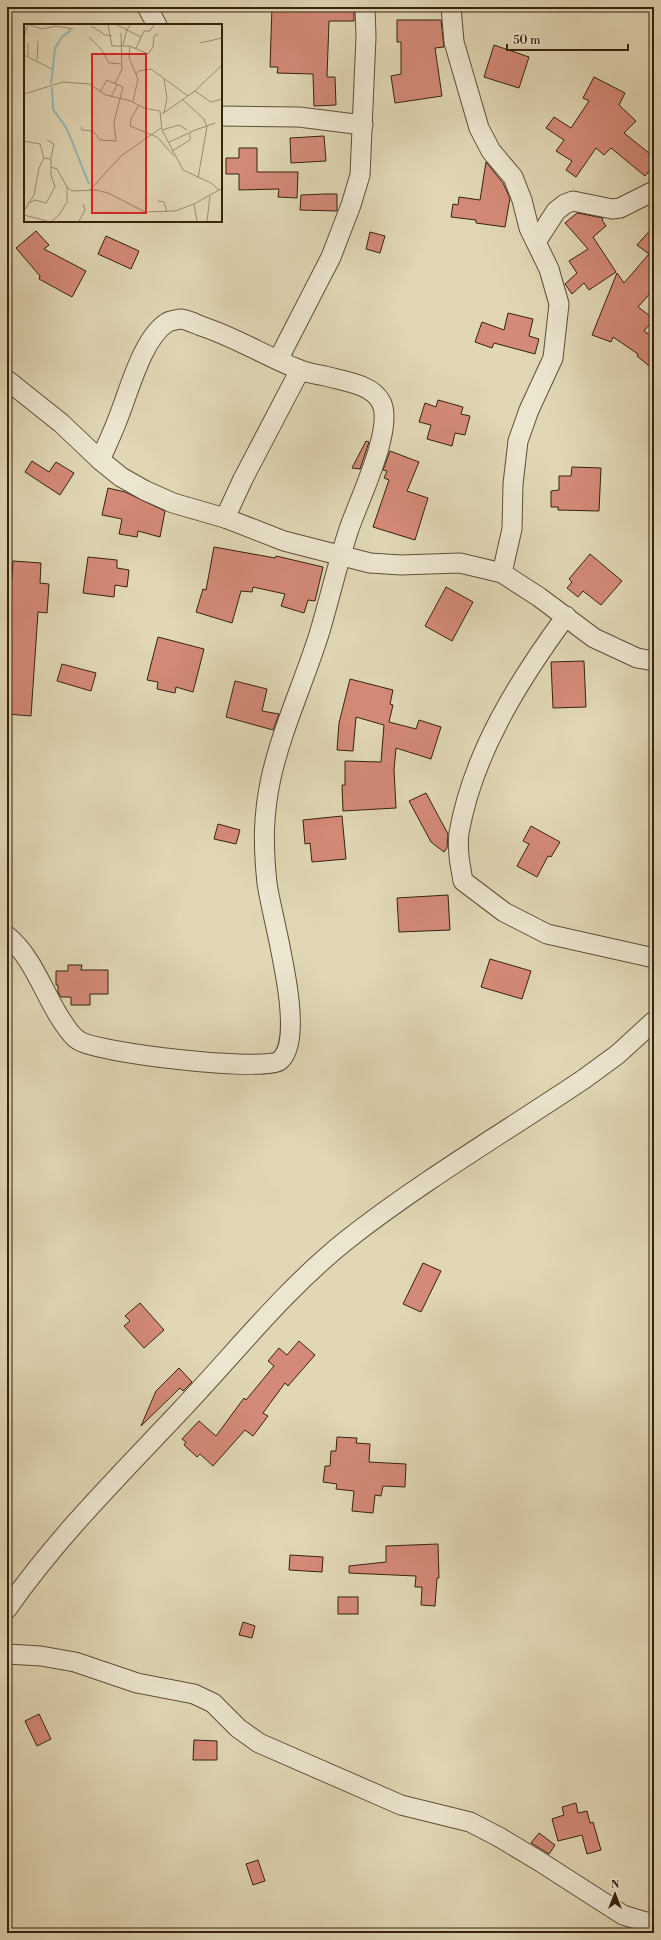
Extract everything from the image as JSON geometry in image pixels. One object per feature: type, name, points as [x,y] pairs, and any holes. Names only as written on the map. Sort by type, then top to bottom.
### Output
[{"type":"street","points":[[147,7],[156,24]]},
{"type":"street","points":[[278,360],[331,257],[351,205],[360,175],[364,125],[366,37],[365,7]]},
{"type":"street","points":[[451,7],[454,42],[479,128],[491,151],[513,177],[522,200],[529,228],[549,270],[559,304],[553,358],[529,410],[518,441],[513,484],[512,529],[502,573]]},
{"type":"street","points":[[222,116],[299,117],[364,125]]},
{"type":"street","points":[[536,242],[556,211],[565,204],[573,201],[612,209],[620,208],[654,191]]},
{"type":"street","points":[[7,936],[18,946],[31,964],[67,1028],[77,1040],[91,1046],[120,1052],[213,1062],[259,1064],[271,1064],[279,1061],[286,1053],[290,1035],[288,995],[282,949],[268,885],[263,824],[273,768],[320,632],[349,528],[372,472],[385,418],[381,400],[368,388],[300,370],[220,332],[180,319],[167,322],[155,335],[142,356],[116,424],[100,460]]},
{"type":"street","points":[[225,518],[243,478],[300,370]]},
{"type":"street","points":[[7,380],[62,423],[100,460],[121,477],[144,490],[173,503],[225,518],[284,541],[370,563],[401,565],[460,563],[502,573],[566,616],[594,638],[637,658],[654,661]]},
{"type":"street","points":[[566,616],[539,653],[496,726],[470,790],[459,834],[458,859],[463,881],[504,912],[547,934],[654,958]]},
{"type":"street","points":[[7,1609],[52,1550],[93,1502],[182,1410],[263,1319],[311,1271],[369,1223],[618,1054],[654,1020]]},
{"type":"street","points":[[7,1654],[41,1656],[75,1662],[137,1683],[194,1694],[213,1703],[238,1728],[259,1743],[401,1805],[470,1822],[532,1857],[623,1916],[646,1922],[654,1922]]},
{"type":"building","points":[[272,7],[354,7],[354,21],[329,21],[327,77],[335,77],[336,105],[314,106],[313,74],[277,73],[278,67],[270,67]]},
{"type":"building","points":[[397,20],[441,20],[444,47],[435,48],[442,96],[395,103],[391,76],[401,74],[401,42],[397,42]]},
{"type":"building","points":[[494,45],[529,57],[519,88],[484,77]]},
{"type":"building","points":[[594,77],[625,93],[619,105],[636,121],[624,133],[654,157],[654,165],[645,176],[611,148],[604,155],[596,148],[576,177],[566,170],[572,161],[556,151],[564,140],[546,128],[554,117],[571,128],[589,101],[583,98]]},
{"type":"building","points":[[324,136],[326,161],[291,163],[290,138]]},
{"type":"building","points":[[239,148],[257,148],[257,172],[298,172],[297,198],[278,197],[279,189],[239,190],[239,174],[226,174],[226,158],[239,158]]},
{"type":"building","points":[[486,162],[503,183],[510,198],[505,227],[476,223],[476,220],[451,217],[453,204],[458,205],[459,197],[480,200]]},
{"type":"building","points":[[337,194],[337,211],[300,210],[301,195]]},
{"type":"building","points":[[577,213],[603,218],[602,220],[606,226],[593,237],[616,272],[589,290],[584,283],[572,294],[565,284],[577,273],[569,261],[588,249],[565,223]]},
{"type":"building","points":[[654,226],[654,289],[638,307],[654,319],[644,331],[654,338],[654,370],[637,356],[638,354],[613,337],[611,342],[592,335],[617,273],[624,283],[649,254],[637,245]]},
{"type":"building","points":[[36,231],[49,245],[44,249],[86,271],[72,297],[39,279],[40,276],[16,248]]},
{"type":"building","points":[[370,232],[385,236],[380,253],[366,249]]},
{"type":"building","points":[[106,236],[139,251],[131,269],[98,254]]},
{"type":"building","points":[[508,313],[533,319],[529,336],[539,339],[535,354],[494,343],[492,348],[475,342],[482,322],[504,330]]},
{"type":"building","points":[[438,400],[463,407],[461,414],[470,416],[465,435],[455,433],[452,446],[427,439],[431,425],[419,422],[425,403],[436,407]]},
{"type":"building","points":[[366,441],[369,442],[360,469],[352,468]]},
{"type":"building","points":[[390,451],[419,462],[407,491],[428,498],[415,540],[373,527],[389,480],[384,478],[387,471],[383,470]]},
{"type":"building","points":[[32,461],[49,472],[56,462],[74,473],[60,495],[25,472]]},
{"type":"building","points":[[572,467],[601,468],[599,511],[558,510],[558,507],[551,507],[551,491],[559,490],[559,476],[571,476]]},
{"type":"building","points":[[108,488],[125,492],[165,511],[160,537],[138,531],[137,537],[119,534],[122,519],[102,515]]},
{"type":"building","points":[[214,547],[275,558],[276,556],[323,567],[315,601],[308,600],[304,613],[281,606],[285,594],[253,587],[252,592],[241,591],[232,623],[196,612],[203,589],[206,590]]},
{"type":"building","points":[[590,554],[622,581],[601,605],[583,591],[578,597],[567,588],[572,582],[569,579]]},
{"type":"building","points":[[88,557],[117,560],[117,568],[129,570],[127,587],[115,585],[114,597],[83,593]]},
{"type":"building","points":[[13,561],[41,563],[40,583],[49,584],[47,613],[38,612],[31,716],[7,714],[7,646]]},
{"type":"building","points":[[446,587],[473,602],[452,641],[425,626]]},
{"type":"building","points":[[158,637],[204,649],[193,692],[176,687],[175,693],[157,689],[158,682],[147,680]]},
{"type":"building","points":[[584,661],[586,707],[553,708],[551,662]]},
{"type":"building","points":[[62,664],[96,673],[91,691],[57,681]]},
{"type":"building","points":[[350,679],[393,690],[390,704],[393,705],[389,722],[416,729],[419,720],[441,727],[431,759],[396,748],[394,770],[396,808],[343,811],[342,785],[345,785],[345,761],[381,762],[384,725],[356,717],[353,751],[337,750],[339,723]]},
{"type":"building","points":[[235,681],[267,689],[262,711],[279,714],[273,730],[226,717]]},
{"type":"building","points":[[426,793],[448,834],[447,848],[444,852],[431,842],[409,801]]},
{"type":"building","points":[[342,816],[346,859],[312,862],[310,843],[305,844],[303,820]]},
{"type":"building","points":[[218,824],[240,830],[236,844],[214,839]]},
{"type":"building","points":[[531,826],[560,842],[551,857],[548,856],[537,877],[517,866],[529,844],[523,841]]},
{"type":"building","points":[[448,895],[450,930],[399,932],[397,898]]},
{"type":"building","points":[[490,959],[531,971],[522,999],[481,987]]},
{"type":"building","points":[[68,965],[82,965],[81,970],[108,970],[108,994],[90,994],[90,1005],[71,1005],[71,997],[61,997],[58,992],[58,985],[56,985],[56,971],[68,971]]},
{"type":"building","points":[[423,1263],[441,1271],[421,1312],[403,1304]]},
{"type":"building","points":[[140,1303],[164,1330],[144,1348],[124,1326],[130,1321],[125,1316]]},
{"type":"building","points":[[299,1341],[315,1355],[288,1386],[285,1383],[263,1413],[268,1416],[253,1436],[245,1430],[213,1466],[200,1454],[197,1457],[184,1445],[186,1442],[182,1439],[199,1421],[216,1436],[244,1398],[246,1400],[274,1366],[268,1361],[279,1348],[287,1355]]},
{"type":"building","points":[[179,1368],[192,1382],[183,1391],[180,1388],[141,1426],[156,1391]]},
{"type":"building","points":[[337,1437],[357,1438],[356,1443],[370,1444],[369,1462],[406,1464],[405,1487],[383,1486],[381,1496],[375,1495],[373,1513],[352,1511],[354,1491],[336,1489],[337,1484],[323,1482],[325,1466],[330,1466],[331,1451],[336,1451]]},
{"type":"building","points":[[438,1544],[439,1578],[437,1578],[435,1606],[421,1605],[422,1587],[415,1587],[416,1576],[349,1573],[349,1566],[386,1562],[386,1546]]},
{"type":"building","points":[[290,1555],[323,1557],[322,1572],[289,1570]]},
{"type":"building","points":[[338,1597],[358,1597],[358,1614],[338,1614]]},
{"type":"building","points":[[243,1622],[255,1626],[252,1638],[239,1635]]},
{"type":"building","points":[[39,1714],[51,1739],[37,1746],[25,1721]]},
{"type":"building","points":[[194,1740],[217,1741],[217,1760],[193,1760]]},
{"type":"building","points":[[576,1803],[578,1813],[587,1811],[590,1823],[593,1822],[601,1850],[587,1854],[582,1835],[558,1841],[552,1819],[564,1815],[562,1807]]},
{"type":"building","points":[[539,1833],[555,1845],[549,1854],[531,1843]]},
{"type":"building","points":[[258,1860],[265,1881],[253,1885],[246,1864]]}]
